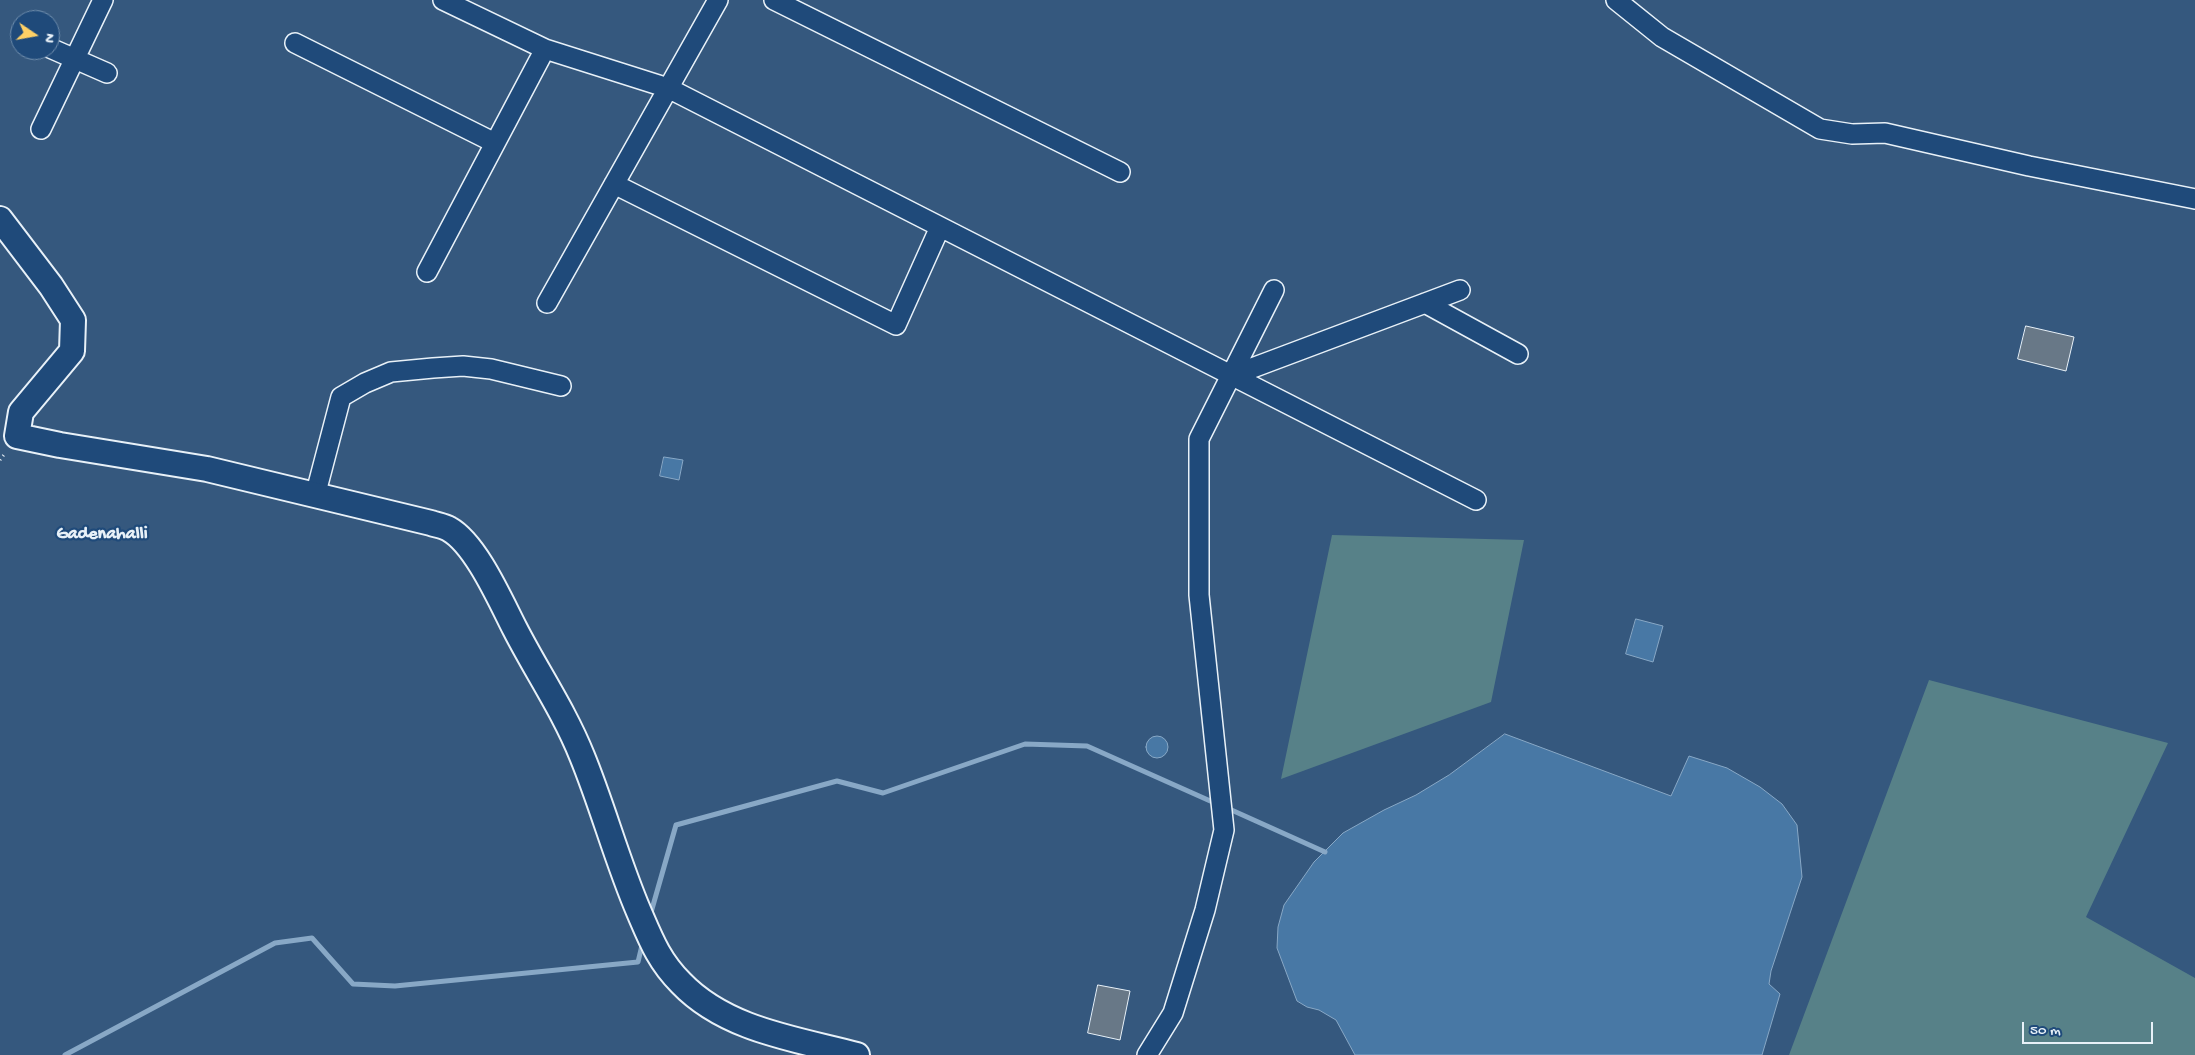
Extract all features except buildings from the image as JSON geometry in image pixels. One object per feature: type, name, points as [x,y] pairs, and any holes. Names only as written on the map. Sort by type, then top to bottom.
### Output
[{"type":"street","points":[[41,128],[103,0]]},
{"type":"street","points":[[443,0],[545,49],[668,88],[1476,500]]},
{"type":"street","points":[[547,303],[718,0]]},
{"type":"street","points":[[774,0],[1120,172]]},
{"type":"street","points":[[1616,0],[1662,37],[1820,129],[1852,134],[1885,133],[2038,168],[2195,199]]},
{"type":"street","points":[[294,43],[495,143]]},
{"type":"street","points":[[427,272],[545,49]]},
{"type":"street","points":[[60,52],[107,73]]},
{"type":"street","points":[[614,184],[896,325],[940,227]]},
{"type":"street","points":[[0,218],[51,286],[73,320],[72,351],[21,412],[18,436],[60,445],[207,469],[431,523],[450,530],[467,545],[488,577],[519,637],[550,689],[582,755],[631,893],[657,955],[681,984],[709,1006],[747,1026],[857,1055]]},
{"type":"street","points":[[1148,1055],[1173,1013],[1205,910],[1224,830],[1199,595],[1199,439],[1274,290]]},
{"type":"street","points":[[1231,376],[1460,290]]},
{"type":"street","points":[[1425,303],[1518,354]]},
{"type":"street","points":[[315,496],[340,397],[365,383],[391,372],[463,366],[491,369],[561,386]]},
{"type":"green space","points":[[1332,535],[1524,540],[1491,702],[1281,779]]},
{"type":"green space","points":[[1929,680],[2168,743],[2086,917],[2195,978],[2195,1055],[1789,1055]]},
{"type":"water","points":[[664,457],[683,460],[679,480],[660,476]]},
{"type":"water","points":[[1636,619],[1663,626],[1653,662],[1626,654]]},
{"type":"water","points":[[1505,734],[1671,796],[1689,756],[1727,768],[1760,787],[1782,804],[1797,825],[1802,877],[1771,971],[1769,984],[1780,994],[1762,1055],[1355,1055],[1336,1020],[1319,1010],[1307,1007],[1297,1001],[1277,948],[1278,927],[1284,905],[1314,862],[1343,833],[1416,795],[1449,775]]},
{"type":"water","points":[[1157,736],[1167,743],[1168,747],[1161,757],[1157,758],[1147,751],[1146,747],[1153,737]]},
{"type":"waterway","points":[[650,916],[676,825],[837,781],[883,793],[1025,744],[1087,746],[1217,804]]},
{"type":"waterway","points":[[1227,808],[1325,852]]},
{"type":"waterway","points":[[65,1055],[275,943],[312,938],[353,984],[395,986],[638,962],[643,941]]},
{"type":"district","name":"Gadenahalli","points":[[102,535]]}]
